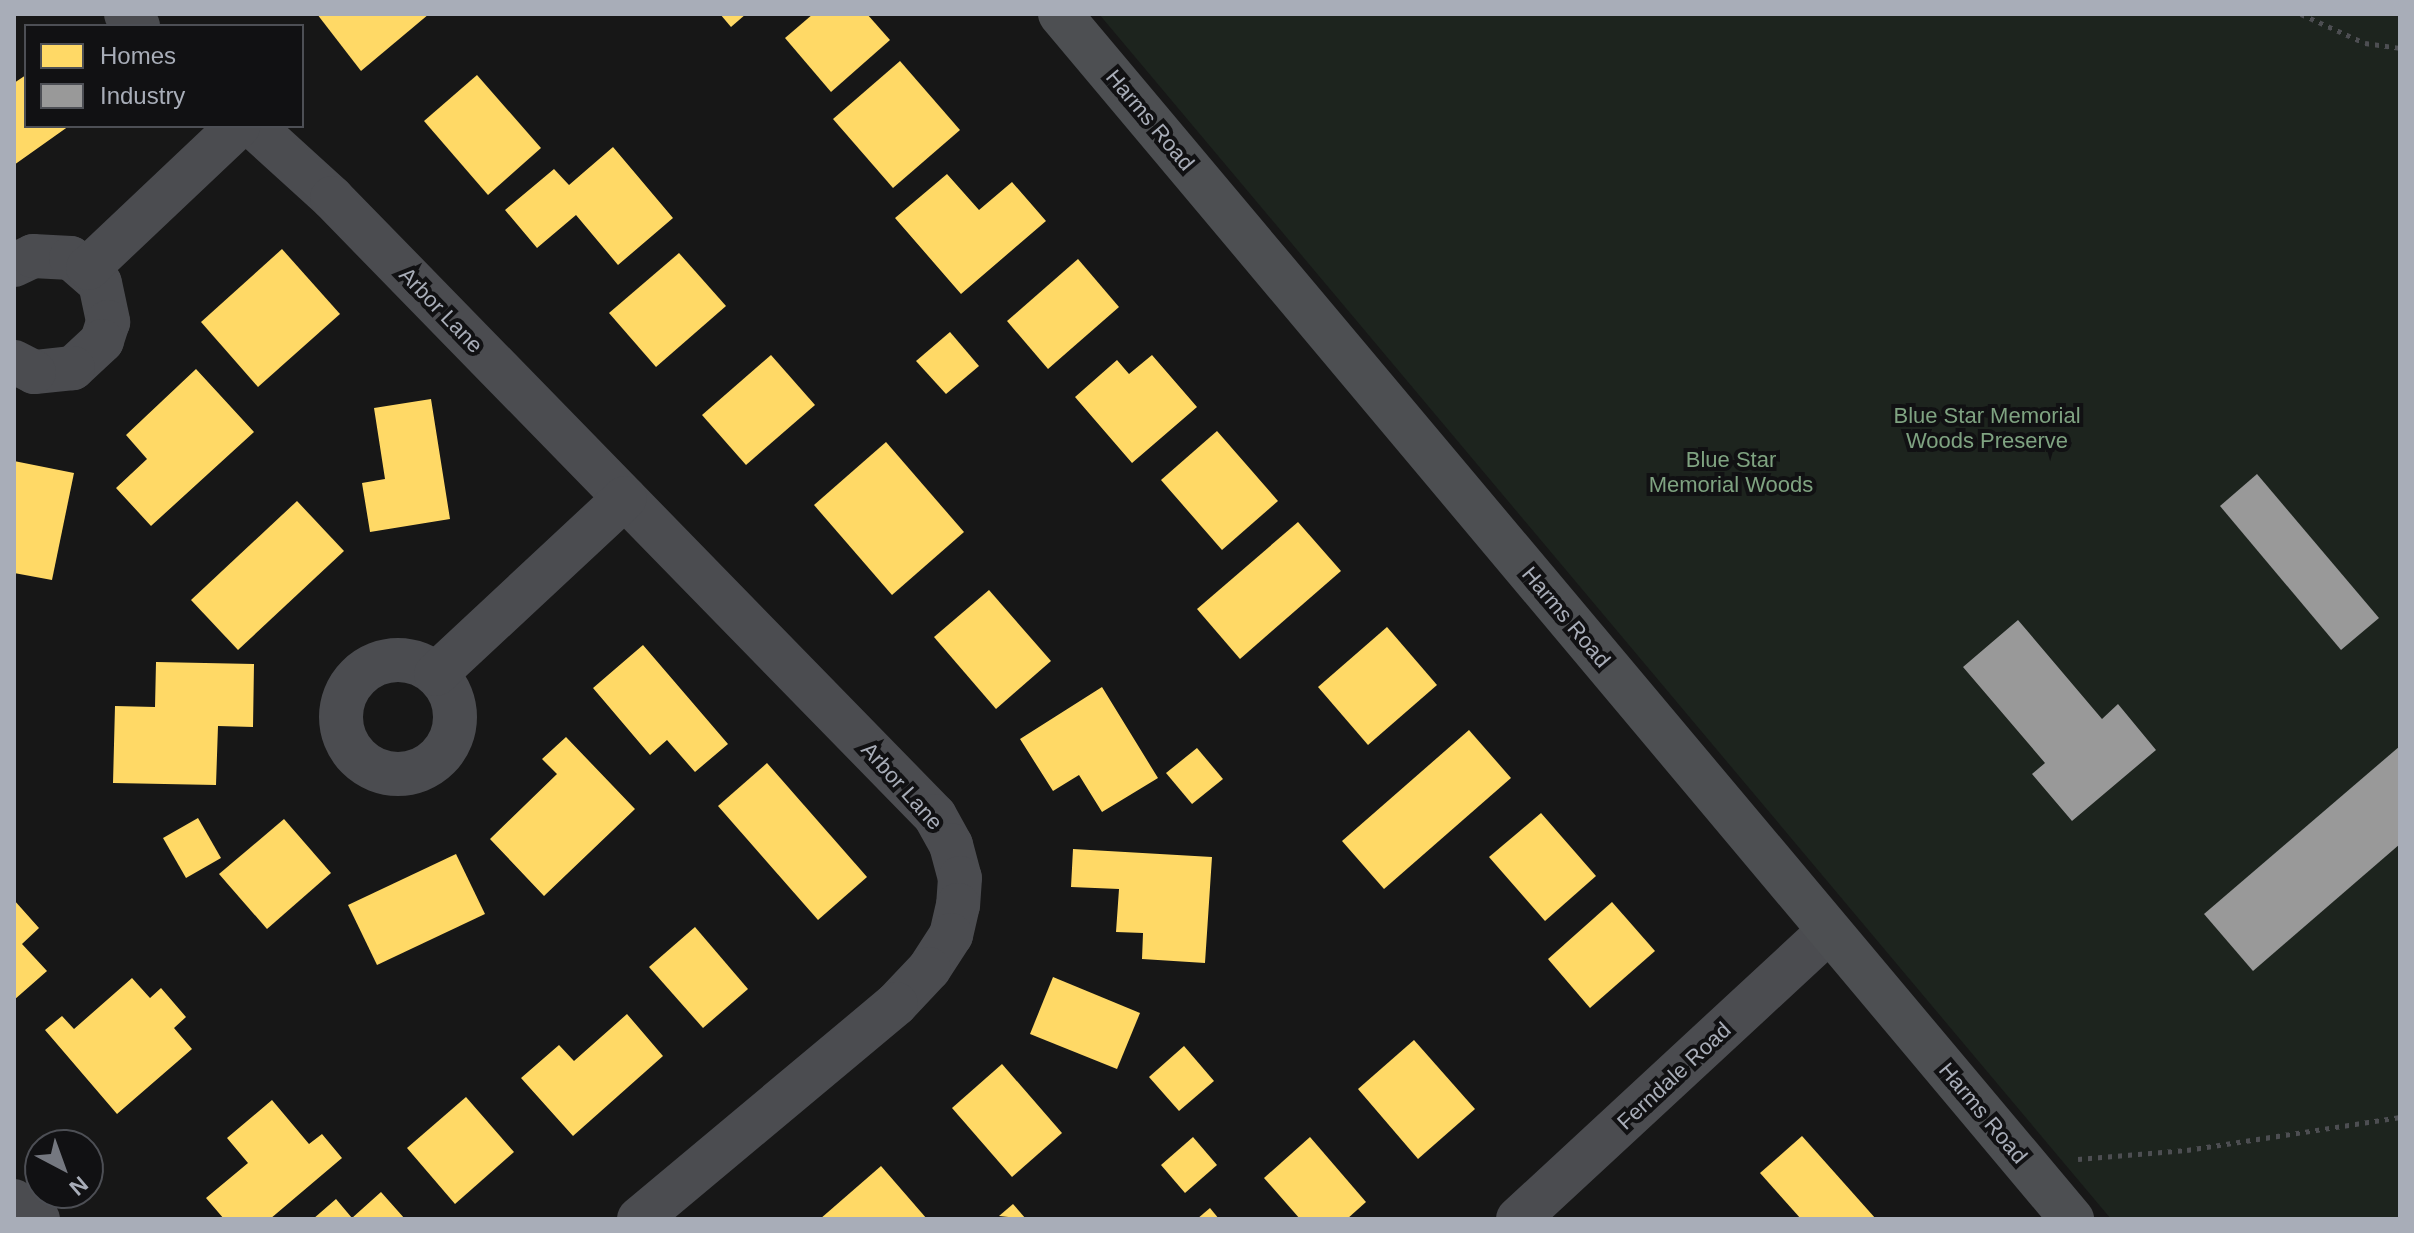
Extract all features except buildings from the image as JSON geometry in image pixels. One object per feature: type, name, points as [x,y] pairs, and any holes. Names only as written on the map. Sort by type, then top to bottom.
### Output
[{"type":"main road","name":"Harms Road","points":[[1060,14],[2072,1219]]},
{"type":"street","points":[[88,268],[236,128]]},
{"type":"street","name":"Arbor Lane","points":[[255,128],[332,198],[935,816],[951,845],[960,878],[951,935],[904,995],[639,1219]]},
{"type":"street","points":[[14,265],[52,254],[88,268],[100,283],[108,322],[90,357],[54,373],[14,362]]},
{"type":"street","points":[[436,674],[625,498]]},
{"type":"street","name":"Ferndale Road","points":[[1518,1219],[1829,931]]},
{"type":"street","points":[[14,1201],[38,1219]]},
{"type":"path","points":[[2301,14],[2365,43],[2400,48]]},
{"type":"path","points":[[2025,1163],[2187,1150],[2400,1117]]},
{"type":"green space","name":"Blue Star Memorial Woods Preserve","points":[[1099,14],[2400,14],[2400,1219],[2111,1219]]},
{"type":"park label","name":"Blue Star Memorial Woods","points":[[1731,472]]}]
